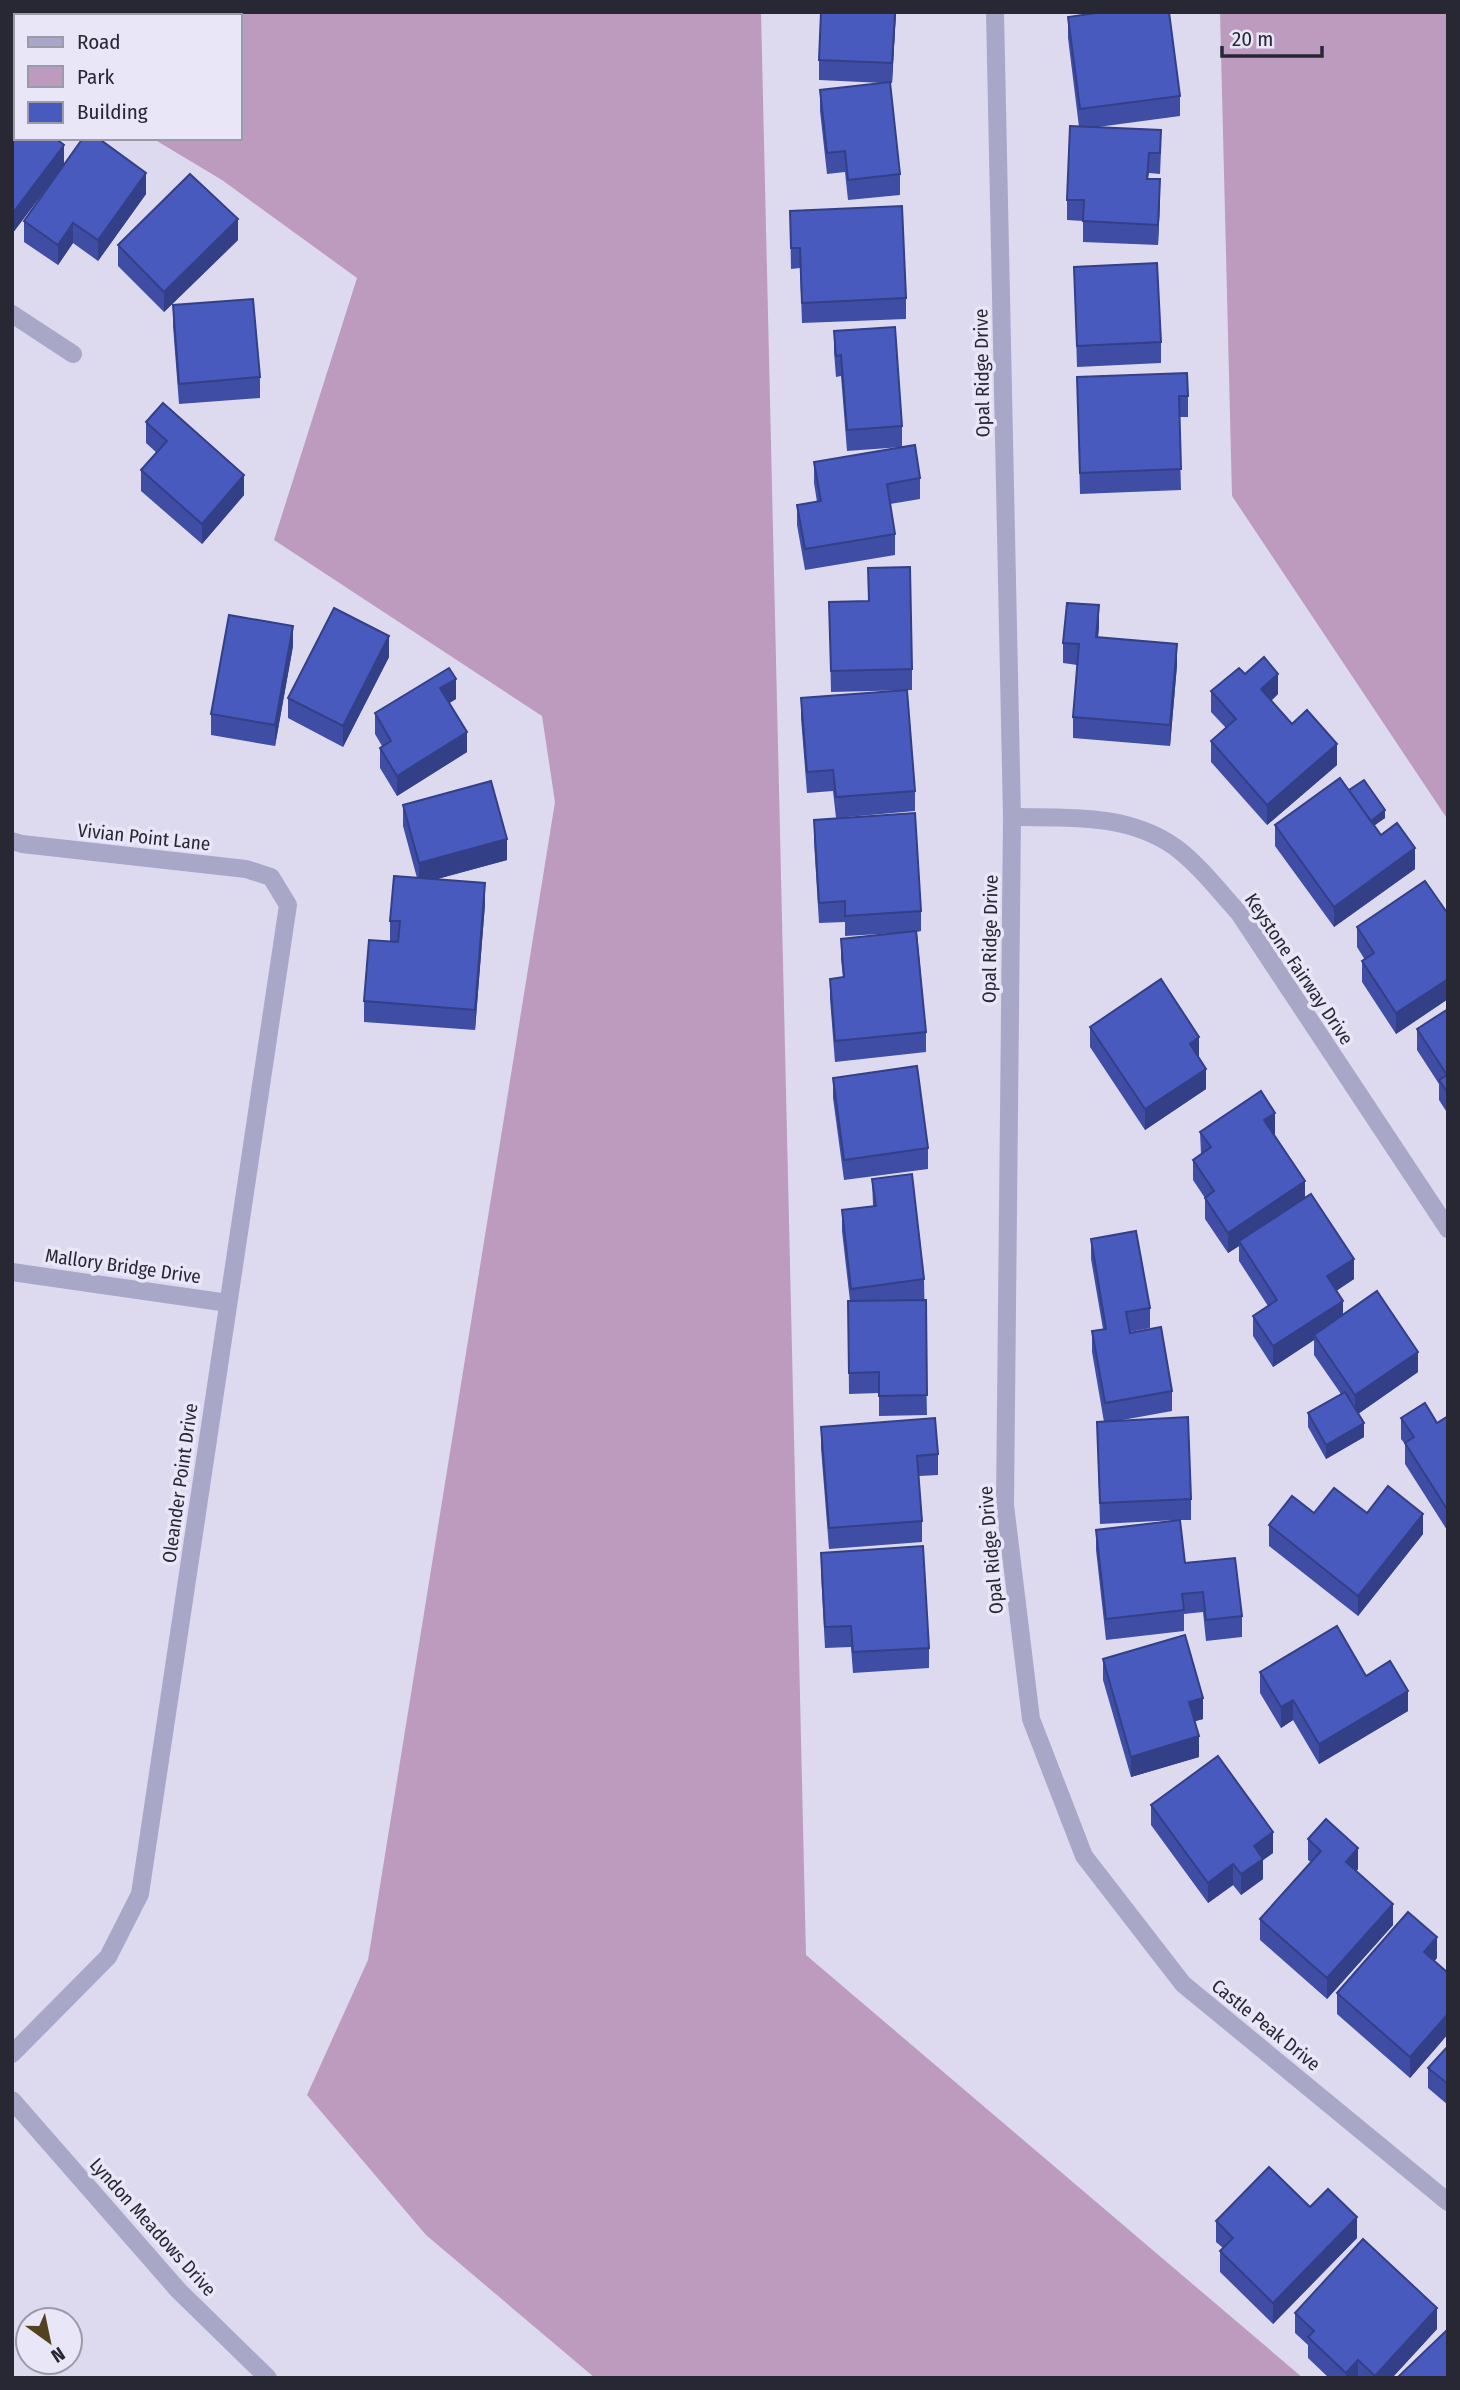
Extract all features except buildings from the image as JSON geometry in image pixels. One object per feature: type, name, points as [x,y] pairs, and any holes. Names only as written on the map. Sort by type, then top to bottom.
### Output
[{"type":"street","name":"Opal Ridge Drive","points":[[995,12],[1012,817],[1005,1505],[1031,1719],[1084,1856]]},
{"type":"street","points":[[12,314],[73,354]]},
{"type":"street","name":"Keystone Fairway Drive","points":[[1012,817],[1094,818],[1137,826],[1175,847],[1206,876],[1239,913],[1448,1230]]},
{"type":"street","name":"Vivian Point Lane","points":[[12,841],[246,869],[271,877]]},
{"type":"street","name":"Oleander Point Drive","points":[[12,2054],[108,1958],[140,1894],[288,905],[271,877]]},
{"type":"street","name":"Mallory Bridge Drive","points":[[12,1272],[228,1303]]},
{"type":"street","name":"Castle Peak Drive","points":[[1084,1856],[1183,1984],[1448,2202]]},
{"type":"street","name":"Lyndon Meadows Drive","points":[[12,2100],[178,2290],[268,2378]]},
{"type":"green space","points":[[12,12],[761,12],[806,1955],[1303,2378],[595,2378],[426,2235],[307,2095],[368,1960],[555,802],[542,716],[274,540],[357,278],[222,180],[155,140],[242,140],[242,14],[14,14],[14,56]]},
{"type":"green space","points":[[1220,12],[1448,12],[1448,820],[1232,496]]}]
